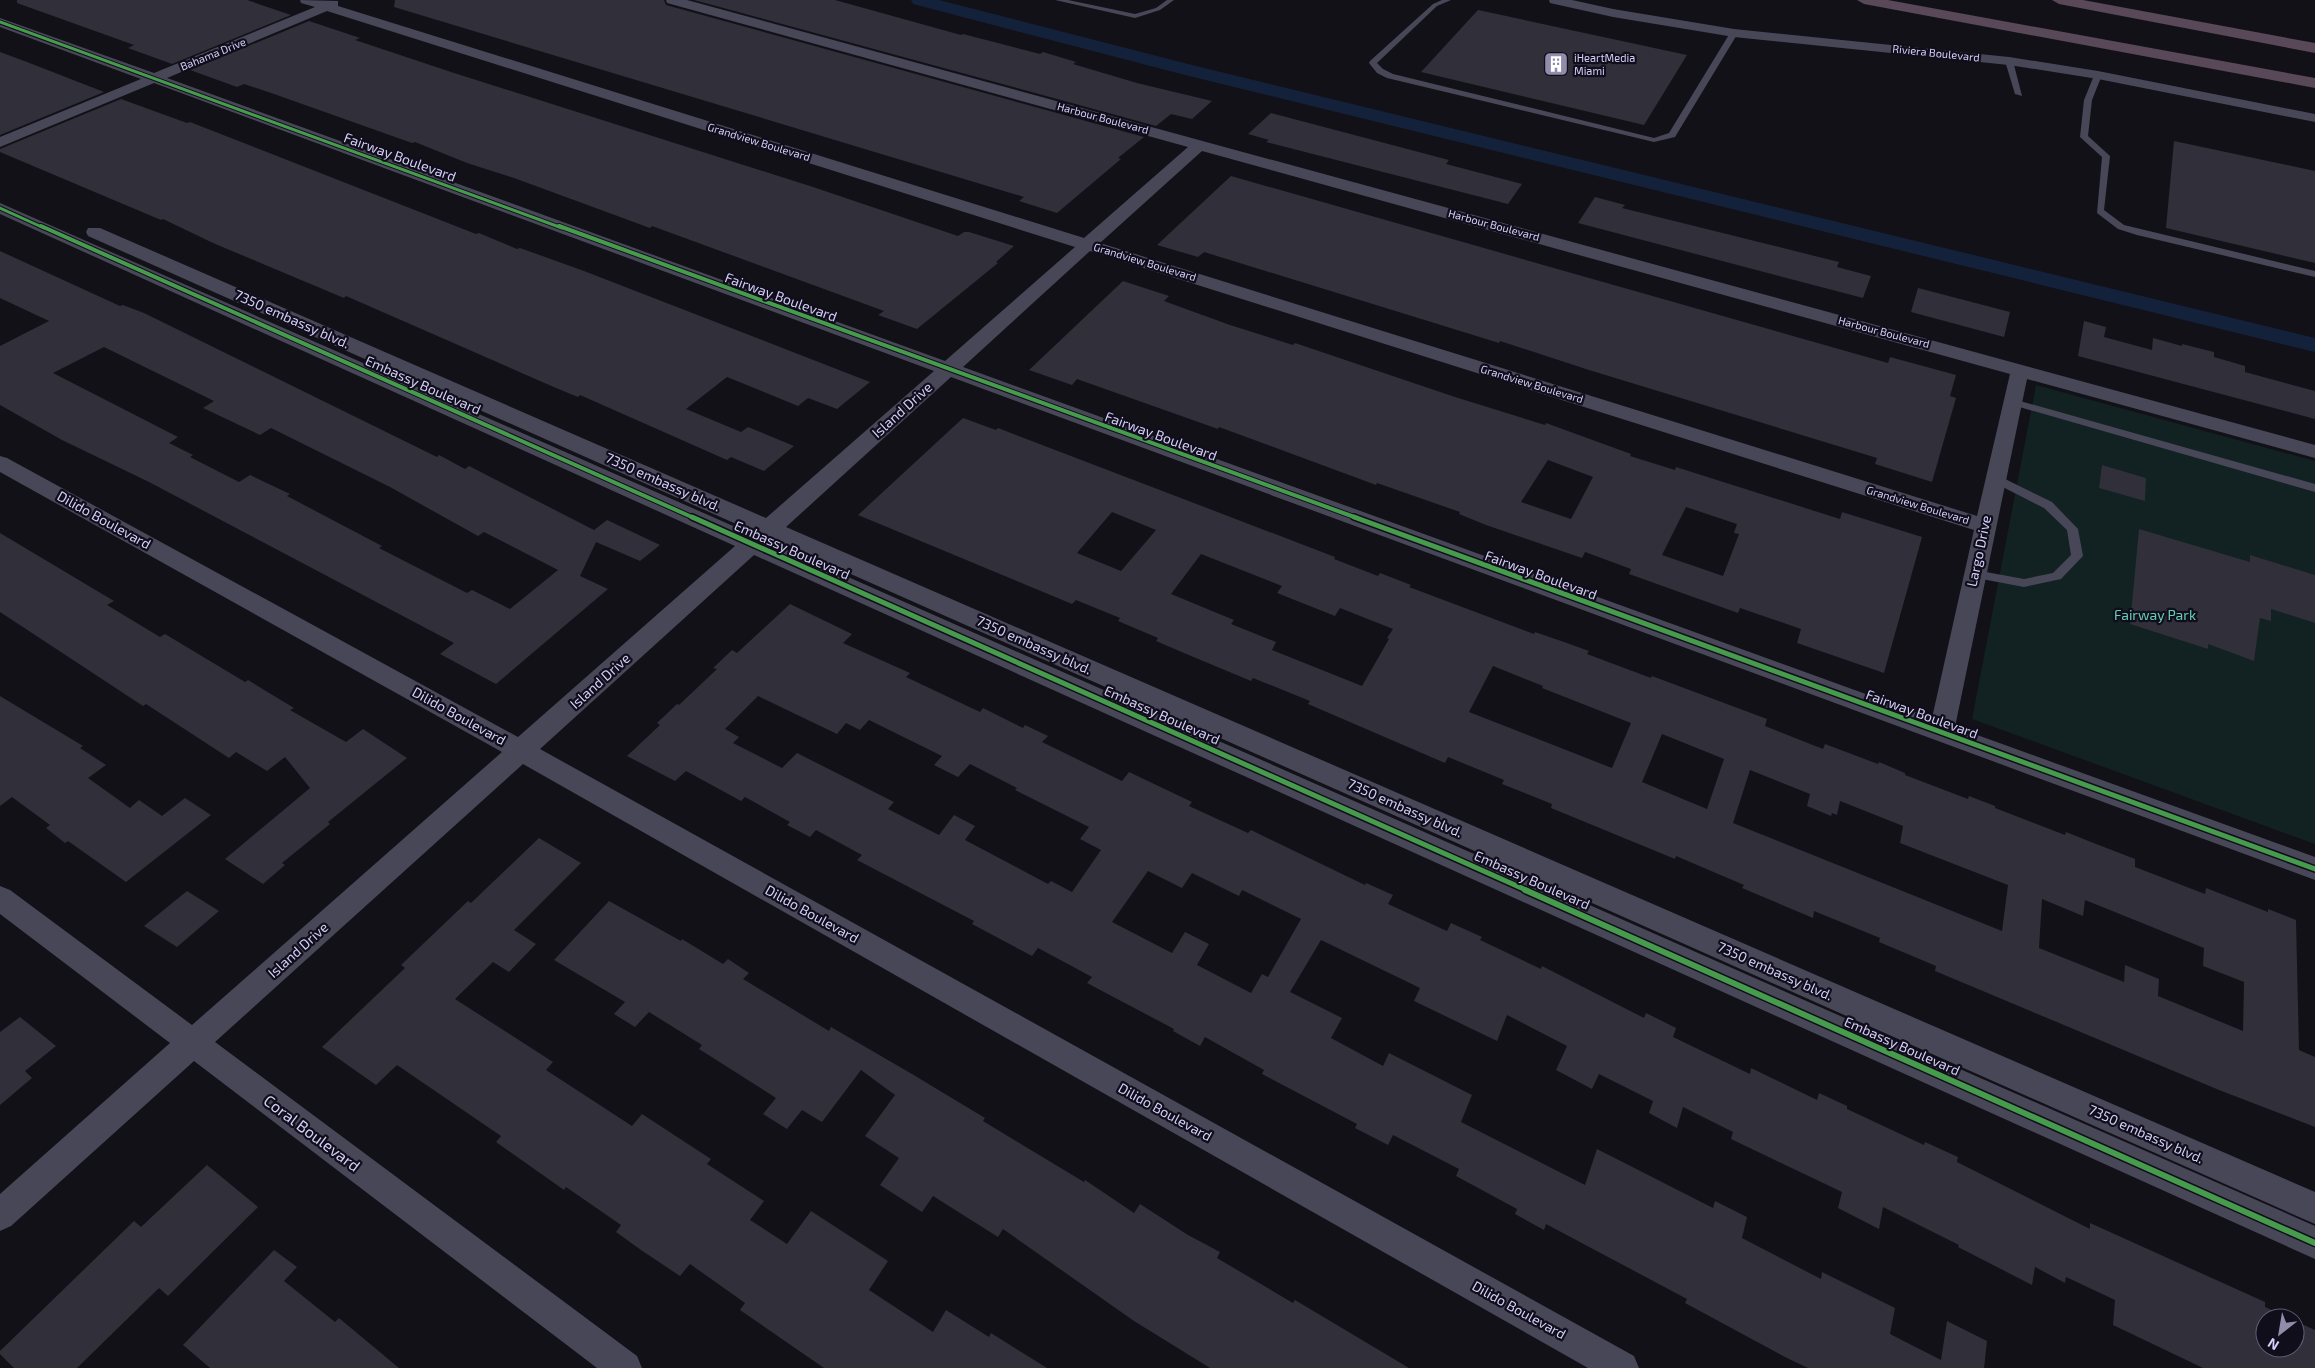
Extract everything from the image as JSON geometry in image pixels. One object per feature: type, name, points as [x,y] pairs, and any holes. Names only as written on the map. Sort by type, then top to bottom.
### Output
[{"type":"highway","points":[[1864,0],[2315,83]]},
{"type":"highway","points":[[2059,0],[2315,48]]},
{"type":"highway","points":[[2295,64],[2315,68]]},
{"type":"street","name":"Grandview Boulevard","points":[[306,0],[334,3],[1088,244],[1985,526]]},
{"type":"street","name":"Harbour Boulevard","points":[[672,0],[2315,452]]},
{"type":"street","name":"Riviera Boulevard","points":[[1555,0],[1613,13],[1734,33],[2009,61],[2098,75],[2315,118]]},
{"type":"street","name":"Bahama Drive","points":[[0,142],[334,3]]},
{"type":"street","name":"Fairway Boulevard","points":[[0,22],[2315,869]]},
{"type":"street","name":"Island Drive","points":[[0,1215],[522,751],[1199,144]]},
{"type":"street","name":"7350 embassy blvd.","points":[[0,191],[761,537],[2315,1208]]},
{"type":"street","name":"Embassy Boulevard","points":[[0,208],[761,537],[2315,1243]]},
{"type":"street","name":"Largo Drive","points":[[1941,733],[1974,574],[2020,370]]},
{"type":"street","name":"Dilido Boulevard","points":[[0,463],[522,751],[1622,1368]]},
{"type":"street","name":"Coral Boulevard","points":[[0,898],[625,1368]]},
{"type":"lane","points":[[1058,0],[1135,16],[1158,10],[1171,0]]},
{"type":"lane","points":[[1448,0],[1435,5],[1373,63],[1380,71],[1390,76],[1654,140],[1672,135],[1734,33]]},
{"type":"lane","points":[[2009,61],[2019,94]]},
{"type":"lane","points":[[2098,75],[2088,100],[2084,137],[2106,156],[2100,211],[2109,220],[2140,233],[2315,274]]},
{"type":"lane","points":[[2013,402],[2315,488]]},
{"type":"lane","points":[[1974,574],[2024,583],[2057,576],[2077,556],[2072,529],[2048,505],[1996,478]]},
{"type":"green space","name":"Fairway Park","points":[[2036,385],[2315,461],[2315,844],[1972,719]]},
{"type":"building","points":[[17,0],[247,0],[291,15],[172,64],[128,48],[134,45],[17,3]]},
{"type":"building","points":[[395,0],[664,0],[666,5],[1144,137],[1057,213],[1019,201],[1024,197],[394,7]]},
{"type":"building","points":[[694,0],[835,0],[961,35],[1040,54],[1043,52],[1076,62],[1073,64],[1137,83],[1212,101],[1192,119],[1171,114],[1156,126]]},
{"type":"building","name":"iHeartMedia Miami","points":[[1478,10],[1687,55],[1644,125],[1421,72]]},
{"type":"building","points":[[309,21],[360,38],[355,40],[451,72],[813,187],[958,236],[964,232],[969,232],[1014,246],[996,262],[998,263],[917,329],[878,315],[884,311],[652,226],[650,228],[514,178],[467,163],[415,142],[412,143],[274,94],[244,84],[237,87],[190,70]]},
{"type":"building","points":[[0,52],[27,62],[104,92],[0,135]]},
{"type":"building","points":[[121,99],[187,123],[190,122],[476,234],[479,233],[517,249],[520,248],[584,271],[870,382],[837,409],[808,398],[798,406],[727,377],[686,409],[741,432],[748,427],[794,446],[764,471],[731,457],[727,460],[580,395],[578,397],[556,388],[346,296],[344,298],[213,243],[163,219],[161,220],[0,152],[0,149]]},
{"type":"building","points":[[1271,113],[1449,160],[1446,164],[1522,184],[1508,204],[1266,142],[1269,140],[1248,134]]},
{"type":"building","points":[[2174,141],[2315,171],[2315,263],[2166,228]]},
{"type":"building","points":[[1231,176],[1888,363],[1890,357],[1956,375],[1950,396],[1956,398],[1932,482],[1875,464],[1877,458],[1500,341],[1499,343],[1204,252],[1198,257],[1157,245]]},
{"type":"building","points":[[1595,197],[1625,205],[1622,208],[1839,262],[1837,267],[1871,276],[1863,298],[1578,223]]},
{"type":"building","points":[[0,251],[120,306],[123,305],[144,313],[437,457],[439,455],[465,469],[469,466],[594,530],[607,520],[660,545],[640,561],[596,542],[580,576],[608,589],[496,684],[440,654],[454,643],[149,482],[62,440],[0,405],[0,346],[49,321],[0,298]],"holes":[[[104,347],[214,401],[203,408],[260,435],[271,428],[390,487],[478,536],[484,532],[558,570],[510,609],[472,590],[467,593],[379,548],[382,546],[287,496],[290,494],[250,475],[239,482],[190,457],[193,455],[169,443],[178,437],[53,373]]]},
{"type":"building","points":[[1123,281],[1169,296],[1164,301],[1230,325],[1293,345],[1295,343],[1545,425],[1546,423],[1631,454],[1630,456],[1675,470],[1676,467],[1840,519],[1842,512],[1922,537],[1884,673],[1797,643],[1801,629],[1740,608],[1738,613],[1629,574],[1631,569],[1585,552],[1582,558],[1486,525],[1459,514],[1460,512],[1377,483],[1376,485],[1219,427],[1218,429],[1077,379],[1072,385],[1029,370]],"holes":[[[1548,460],[1593,477],[1571,519],[1521,502]],[[1686,507],[1737,524],[1734,533],[1739,534],[1723,576],[1662,555]]]},
{"type":"building","points":[[1918,288],[2010,312],[2004,337],[1911,312]]},
{"type":"building","points":[[2084,321],[2106,327],[2104,337],[2152,350],[2153,338],[2214,352],[2214,357],[2245,366],[2245,372],[2315,391],[2315,419],[2078,356]]},
{"type":"building","points":[[963,418],[996,430],[998,428],[1335,557],[1334,559],[1378,576],[1380,573],[1411,585],[1409,587],[1534,634],[1535,632],[1589,651],[1587,654],[1767,719],[1765,726],[1823,749],[1825,744],[1878,764],[1879,762],[1905,773],[1905,775],[1968,799],[1969,796],[2065,835],[2066,832],[2135,859],[2135,867],[2205,894],[2206,888],[2268,912],[2268,909],[2296,920],[2299,1050],[2315,1057],[2315,1127],[2219,1090],[1935,971],[1936,966],[1879,942],[1880,938],[1814,911],[1813,918],[1742,888],[1744,885],[1676,856],[1675,859],[1551,808],[1552,804],[1502,784],[1504,780],[1448,757],[1445,763],[1308,704],[1310,701],[1253,678],[1251,681],[1184,653],[1156,641],[1158,638],[1118,621],[1120,618],[1076,600],[1072,604],[858,515]],"holes":[[[1112,512],[1156,530],[1121,571],[1077,553]],[[1201,554],[1282,586],[1277,593],[1335,616],[1340,608],[1393,629],[1362,686],[1272,650],[1276,642],[1231,624],[1234,620],[1171,594]],[[1493,666],[1543,686],[1542,688],[1631,723],[1612,768],[1469,712]],[[1662,734],[1724,759],[1707,809],[1642,782]],[[1750,770],[1810,794],[1807,806],[1831,816],[1832,813],[1837,815],[1840,801],[1903,826],[1900,843],[2008,885],[2002,931],[1733,823]],[[2042,899],[2083,916],[2085,900],[2204,948],[2203,966],[2244,982],[2243,1031],[2158,996],[2159,979],[2125,965],[2124,982],[2039,948]]]},
{"type":"building","points":[[2102,465],[2146,478],[2145,501],[2099,488]]},
{"type":"building","points":[[2139,529],[2250,562],[2250,555],[2315,575],[2315,623],[2271,609],[2271,621],[2260,618],[2254,661],[2208,644],[2208,649],[2130,624]]},
{"type":"building","points":[[0,533],[114,601],[107,605],[160,637],[165,634],[245,682],[248,680],[294,708],[290,710],[346,742],[363,729],[407,758],[328,822],[330,824],[282,863],[285,865],[263,884],[225,859],[310,788],[285,757],[267,771],[236,752],[229,758],[146,704],[143,706],[0,612]]},
{"type":"building","points":[[790,604],[852,634],[843,643],[910,673],[906,677],[980,712],[983,708],[1023,728],[1025,725],[1048,736],[1042,742],[1122,781],[1129,772],[1192,802],[1189,806],[1248,833],[1251,830],[1365,885],[1366,883],[1393,895],[1388,904],[1447,931],[1451,923],[1482,937],[1480,940],[1541,969],[1542,966],[1644,1018],[1646,1013],[1676,1028],[1673,1037],[1750,1074],[1751,1068],[1817,1100],[1819,1093],[1847,1106],[1847,1109],[1924,1145],[1925,1142],[1958,1157],[1957,1162],[2090,1229],[2090,1223],[2265,1302],[2265,1307],[2267,1308],[2255,1308],[2255,1358],[2305,1358],[2305,1326],[2315,1330],[2315,1368],[2203,1368],[2113,1325],[2115,1300],[2066,1277],[2065,1283],[2035,1267],[2032,1285],[1958,1247],[1959,1245],[1883,1207],[1879,1229],[1838,1208],[1842,1192],[1731,1139],[1733,1132],[1683,1107],[1677,1128],[1649,1113],[1653,1101],[1599,1074],[1592,1089],[1556,1070],[1567,1046],[1507,1015],[1497,1041],[1414,1001],[1420,988],[1321,940],[1290,992],[1342,1018],[1331,1038],[1383,1066],[1389,1053],[1472,1095],[1461,1122],[1585,1185],[1597,1149],[1713,1208],[1715,1201],[1747,1217],[1742,1238],[1821,1279],[1822,1272],[1895,1308],[1890,1334],[1941,1360],[1947,1321],[1987,1341],[1984,1368],[1808,1368],[1685,1303],[1687,1299],[1546,1224],[1544,1230],[1515,1214],[1517,1209],[1456,1176],[1459,1169],[1393,1135],[1388,1145],[1355,1128],[1357,1124],[1262,1074],[1264,1070],[1205,1037],[1200,1046],[1173,1031],[1174,1029],[1087,983],[1092,977],[1038,948],[1032,956],[972,924],[974,921],[857,860],[862,855],[816,830],[810,837],[787,825],[790,822],[745,797],[741,801],[686,771],[675,781],[627,756],[660,725],[657,723],[717,669],[713,668],[732,650],[737,653]],"holes":[[[758,696],[837,734],[846,723],[860,730],[869,720],[942,756],[934,765],[958,777],[970,764],[1017,788],[1015,790],[1089,827],[1080,839],[1101,850],[1072,892],[1051,881],[1048,884],[965,840],[975,826],[954,815],[939,835],[888,809],[894,802],[797,753],[782,768],[733,743],[739,737],[725,729]],[[1148,871],[1182,888],[1192,873],[1239,896],[1242,890],[1301,919],[1268,977],[1262,974],[1251,993],[1197,965],[1209,944],[1185,932],[1172,953],[1112,922]]]},
{"type":"building","points":[[0,696],[83,746],[80,748],[106,765],[88,778],[130,808],[139,800],[162,816],[185,798],[211,815],[126,882],[68,841],[65,843],[46,828],[50,825],[12,797],[0,806]]},
{"type":"building","points":[[539,838],[581,863],[514,930],[536,944],[509,972],[493,962],[455,999],[553,1062],[546,1070],[632,1126],[642,1114],[711,1159],[707,1164],[764,1201],[750,1220],[787,1244],[811,1211],[888,1261],[869,1290],[933,1332],[946,1310],[989,1337],[991,1333],[1047,1368],[824,1368],[740,1310],[745,1303],[690,1264],[680,1276],[641,1250],[616,1232],[621,1225],[566,1187],[564,1190],[496,1142],[501,1136],[397,1065],[376,1085],[322,1047],[405,968],[401,965],[468,901],[471,903]]},
{"type":"building","points":[[187,891],[219,911],[177,947],[144,926]]},
{"type":"building","points":[[609,901],[681,941],[682,939],[723,964],[728,959],[749,973],[743,979],[829,1031],[831,1027],[912,1074],[985,1118],[983,1121],[1084,1182],[1085,1180],[1134,1213],[1140,1204],[1188,1235],[1220,1252],[1217,1258],[1293,1303],[1295,1300],[1409,1368],[1210,1368],[1134,1321],[1003,1229],[998,1237],[933,1196],[922,1212],[880,1185],[899,1158],[865,1136],[895,1095],[861,1070],[822,1122],[802,1110],[787,1129],[763,1114],[776,1098],[699,1049],[702,1045],[649,1012],[635,1027],[614,1014],[625,1002],[554,960]]},
{"type":"building","points":[[20,1017],[56,1046],[25,1071],[32,1078],[0,1105],[0,1032]]},
{"type":"building","points":[[207,1165],[258,1207],[168,1296],[159,1288],[77,1368],[14,1368],[0,1354],[0,1351],[134,1221],[141,1227]]},
{"type":"building","points":[[274,1250],[297,1267],[284,1281],[335,1322],[339,1318],[399,1368],[210,1368],[183,1345]]},
{"type":"waterway","points":[[919,0],[1192,71],[2315,345]]},
{"type":"cycle path","points":[[0,22],[2315,869]]},
{"type":"cycle path","points":[[0,208],[2315,1243]]},
{"type":"place","name":"iHeartMedia Miami","points":[[1556,64]]}]
